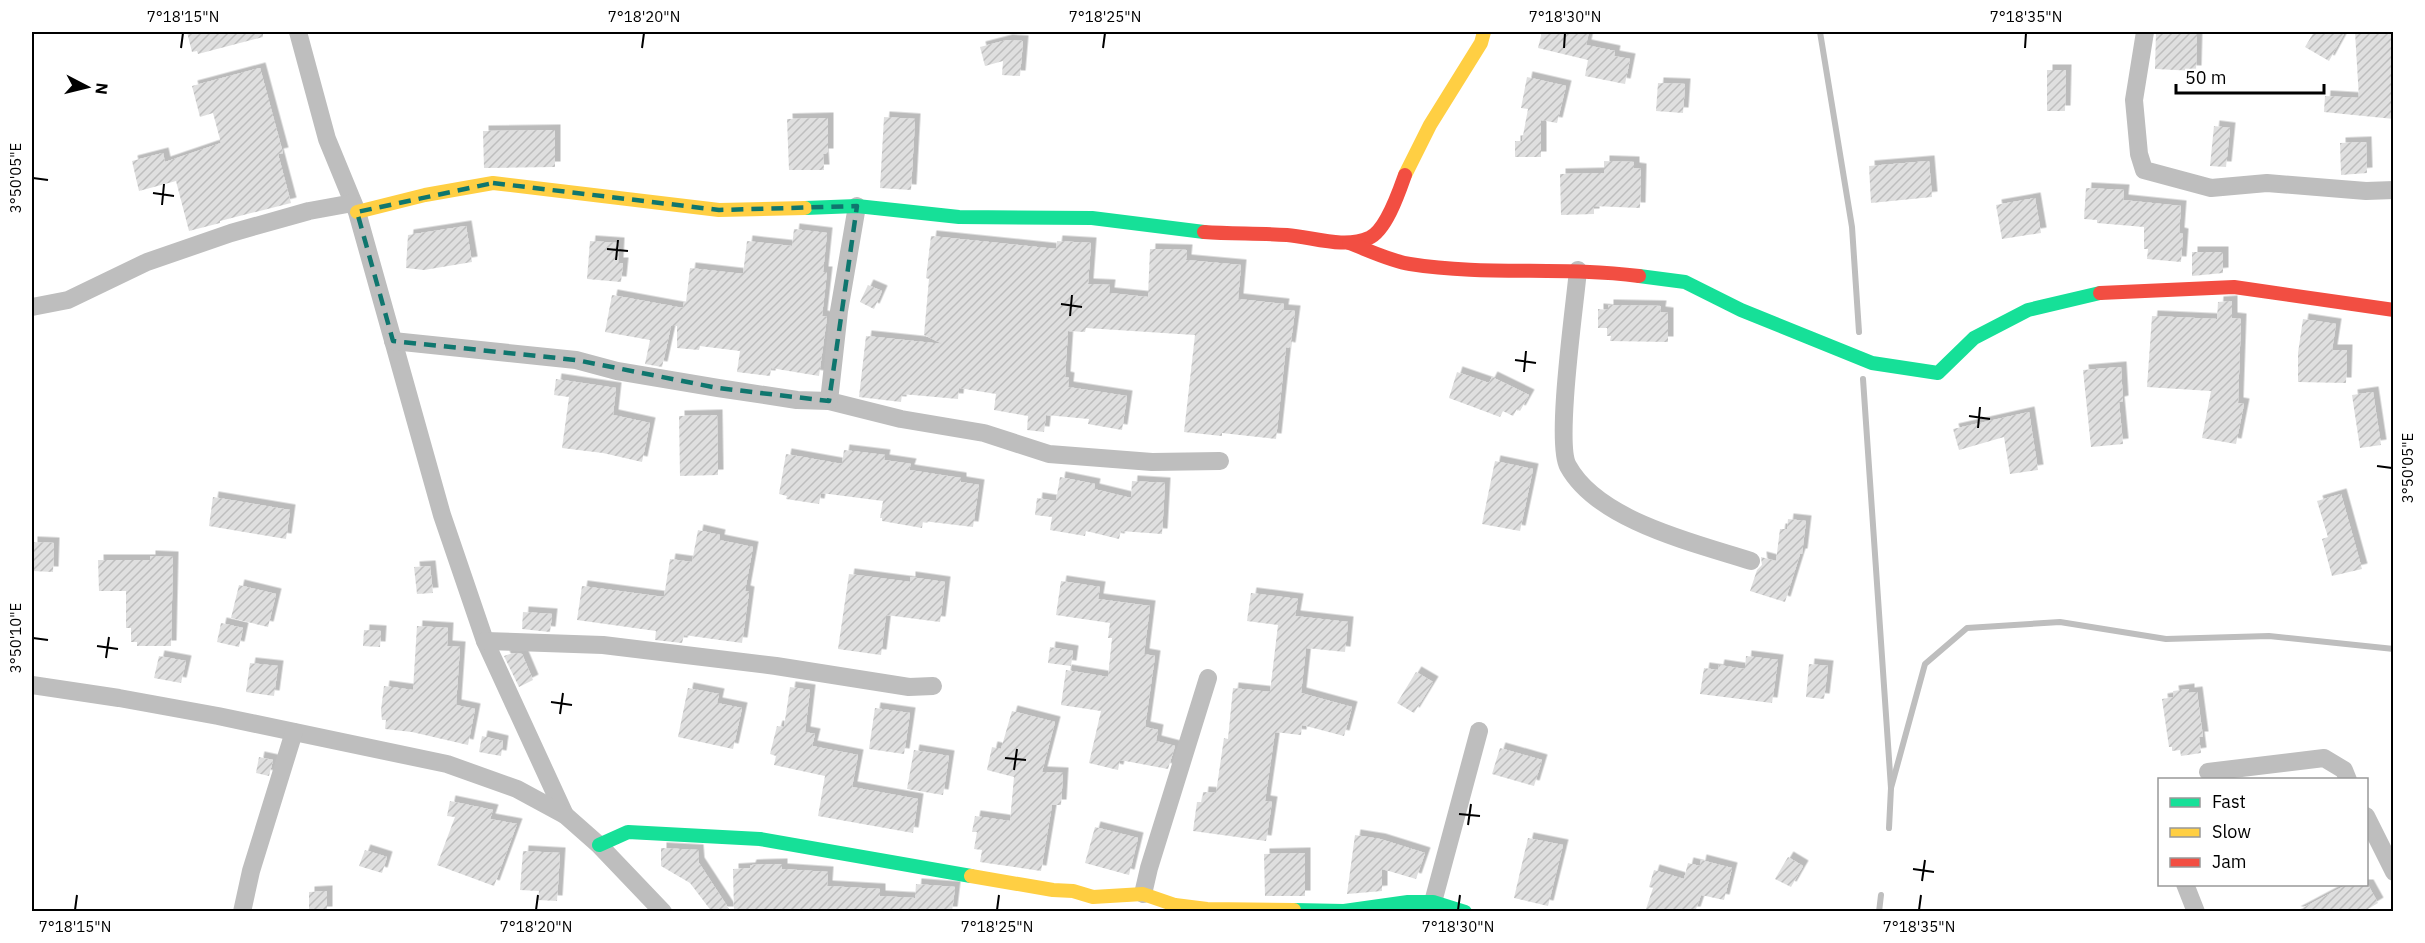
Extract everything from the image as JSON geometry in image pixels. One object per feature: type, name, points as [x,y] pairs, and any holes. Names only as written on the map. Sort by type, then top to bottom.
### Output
[{"type":"street","points":[[298,32],[327,139],[355,207],[442,515],[485,641],[565,815]]},
{"type":"street","points":[[1349,243],[1371,238],[1383,224],[1397,199],[1412,159],[1430,125],[1481,43],[1484,32]]},
{"type":"street","points":[[2145,32],[2133,100],[2139,154],[2144,170],[2211,188],[2267,183],[2366,191],[2394,190]]},
{"type":"street","points":[[32,307],[68,300],[147,262],[231,233],[309,211],[355,207],[493,183],[719,210],[857,206],[960,217],[1092,218],[1206,232],[1289,235],[1349,243],[1408,264],[1473,269],[1603,271],[1685,282],[1741,310],[1872,363],[1938,373],[1974,338],[2028,310],[2099,293],[2234,287],[2394,310]]},
{"type":"street","points":[[829,401],[839,311],[857,206]]},
{"type":"street","points":[[1578,270],[1563,437],[1567,465],[1590,493],[1624,516],[1671,535],[1751,561]]},
{"type":"street","points":[[393,341],[576,360],[617,371],[718,388],[797,400],[829,401],[913,421],[984,433],[1049,454],[1152,462],[1220,461]]},
{"type":"street","points":[[485,641],[603,645],[776,666],[909,687],[933,686]]},
{"type":"street","points":[[1143,894],[1152,857],[1208,678]]},
{"type":"street","points":[[32,685],[119,698],[447,764],[517,789],[565,815],[599,845],[663,912]]},
{"type":"street","points":[[1433,902],[1479,731]]},
{"type":"street","points":[[242,912],[251,871],[294,732]]},
{"type":"street","points":[[2208,772],[2324,758],[2344,770],[2347,778]]},
{"type":"street","points":[[2368,818],[2394,872]]},
{"type":"street","points":[[599,845],[628,832],[740,837],[1053,890],[1073,891],[1093,897],[1143,894],[1175,905],[1207,909],[1344,911],[1408,902],[1433,902],[1465,912]]},
{"type":"street","points":[[2185,886],[2196,912]]},
{"type":"highlighted area","points":[[493,183],[719,210],[857,206],[829,401],[718,388],[576,360],[393,341],[357,212]]},
{"type":"building","points":[[187,32],[263,32],[263,37],[198,54],[197,51],[192,52]]},
{"type":"building","points":[[1542,32],[1589,32],[1586,45],[1615,51],[1614,56],[1630,59],[1625,84],[1585,76],[1588,60],[1538,48]]},
{"type":"building","points":[[2156,32],[2197,33],[2196,71],[2155,69]]},
{"type":"building","points":[[2314,32],[2345,32],[2329,61],[2305,47]]},
{"type":"building","points":[[2355,32],[2394,32],[2394,119],[2324,112],[2325,96],[2359,98]]},
{"type":"building","points":[[1007,40],[1023,41],[1020,76],[1002,75],[1003,61],[985,66],[980,47]]},
{"type":"building","points":[[260,68],[283,153],[278,154],[291,203],[189,231],[176,181],[139,191],[132,161],[163,153],[165,162],[221,143],[213,113],[200,117],[192,86]]},
{"type":"building","points":[[2047,70],[2066,70],[2065,111],[2047,111]]},
{"type":"building","points":[[1527,77],[1566,86],[1557,123],[1541,120],[1541,157],[1515,157],[1515,141],[1522,141],[1528,109],[1521,108]]},
{"type":"building","points":[[1658,83],[1685,84],[1683,113],[1656,111]]},
{"type":"building","points":[[884,117],[915,119],[911,190],[880,188]]},
{"type":"building","points":[[828,118],[828,154],[823,154],[824,170],[789,170],[787,119]]},
{"type":"building","points":[[2214,126],[2230,128],[2226,167],[2210,166]]},
{"type":"building","points":[[555,130],[555,167],[484,168],[483,131]]},
{"type":"building","points":[[2366,142],[2367,173],[2341,175],[2340,143]]},
{"type":"building","points":[[1604,161],[1634,162],[1634,168],[1641,169],[1640,208],[1594,206],[1594,214],[1561,215],[1560,174],[1604,173]]},
{"type":"building","points":[[1929,161],[1932,197],[1871,203],[1869,166]]},
{"type":"building","points":[[2086,188],[2124,190],[2123,200],[2181,206],[2179,233],[2183,234],[2181,262],[2147,259],[2148,249],[2144,249],[2144,227],[2097,223],[2097,220],[2084,219]]},
{"type":"building","points":[[2035,198],[2041,233],[2002,239],[1996,205]]},
{"type":"building","points":[[466,226],[472,262],[424,270],[406,268],[408,235]]},
{"type":"building","points":[[794,229],[827,233],[823,272],[827,272],[822,316],[827,317],[819,376],[771,368],[770,376],[737,372],[740,351],[700,346],[699,350],[677,348],[677,326],[671,326],[662,367],[645,364],[650,340],[605,332],[612,295],[683,308],[686,302],[690,268],[743,274],[747,241],[792,246]]},
{"type":"building","points":[[931,236],[1056,249],[1057,241],[1091,243],[1088,284],[1110,285],[1109,293],[1148,297],[1150,249],[1187,250],[1186,260],[1241,265],[1238,299],[1284,304],[1283,310],[1295,311],[1290,348],[1286,347],[1276,439],[1222,433],[1222,436],[1184,432],[1195,335],[1086,328],[1085,332],[1068,331],[1065,377],[1069,378],[1068,387],[1127,396],[1122,430],[1088,424],[1089,419],[1046,415],[1044,432],[1027,430],[1028,416],[994,410],[996,394],[959,388],[958,399],[902,394],[901,402],[859,397],[866,336],[943,344],[924,335],[929,279],[926,278]]},
{"type":"building","points":[[590,241],[619,243],[618,263],[623,263],[621,282],[587,279]]},
{"type":"building","points":[[2192,252],[2223,252],[2223,273],[2192,276]]},
{"type":"building","points":[[868,285],[882,291],[874,309],[860,302]]},
{"type":"building","points":[[2232,301],[2232,318],[2241,319],[2238,403],[2244,404],[2236,444],[2202,438],[2211,391],[2147,387],[2152,316],[2217,319],[2218,302]]},
{"type":"building","points":[[1608,305],[1661,306],[1660,312],[1668,313],[1668,342],[1610,341],[1611,336],[1607,336],[1607,328],[1598,328],[1598,309],[1608,310]]},
{"type":"building","points":[[2303,319],[2336,324],[2332,350],[2347,350],[2346,383],[2298,382],[2298,353]]},
{"type":"building","points":[[2121,367],[2123,401],[2119,402],[2123,444],[2091,447],[2083,370]]},
{"type":"building","points":[[1457,372],[1489,383],[1492,377],[1529,395],[1520,411],[1517,409],[1513,416],[1503,411],[1500,417],[1449,398]]},
{"type":"building","points":[[556,379],[616,388],[613,415],[650,423],[642,462],[603,453],[562,448],[569,397],[554,395]]},
{"type":"building","points":[[2373,392],[2381,445],[2360,448],[2352,395]]},
{"type":"building","points":[[2029,412],[2038,470],[2010,474],[2004,437],[1959,450],[1953,429]]},
{"type":"building","points":[[717,415],[718,475],[680,476],[679,416]]},
{"type":"building","points":[[844,450],[885,455],[884,460],[911,464],[909,470],[961,478],[961,482],[979,485],[973,527],[923,521],[922,528],[882,521],[880,518],[883,501],[821,493],[819,504],[786,499],[787,496],[779,494],[786,454],[842,464]]},
{"type":"building","points":[[1495,461],[1533,469],[1520,531],[1482,524]]},
{"type":"building","points":[[1060,477],[1095,484],[1094,489],[1131,498],[1132,481],[1165,483],[1162,534],[1121,531],[1119,539],[1086,531],[1085,536],[1050,530],[1052,517],[1035,515],[1037,498],[1056,501]]},
{"type":"building","points":[[2341,494],[2362,569],[2332,576],[2322,539],[2328,537],[2317,501]]},
{"type":"building","points":[[213,497],[290,510],[286,539],[209,526]]},
{"type":"building","points":[[1788,519],[1806,521],[1802,554],[1800,554],[1785,602],[1750,591],[1757,570],[1762,565],[1761,557],[1776,561],[1780,529],[1787,529]]},
{"type":"building","points":[[698,530],[720,535],[719,540],[753,547],[745,591],[749,592],[742,643],[684,635],[682,643],[655,640],[656,631],[577,620],[582,586],[664,597],[670,559],[692,562]]},
{"type":"building","points":[[32,542],[54,543],[53,572],[32,571]]},
{"type":"building","points":[[150,556],[173,557],[171,646],[137,646],[137,642],[131,642],[131,628],[126,628],[126,591],[99,591],[98,560],[150,560]]},
{"type":"building","points":[[430,566],[433,593],[417,594],[414,567]]},
{"type":"building","points":[[849,574],[910,582],[910,577],[945,582],[940,622],[886,615],[881,655],[838,649]]},
{"type":"building","points":[[1061,581],[1100,587],[1098,599],[1150,606],[1144,654],[1155,656],[1145,727],[1158,730],[1156,741],[1175,746],[1168,769],[1120,760],[1118,770],[1089,763],[1101,711],[1061,705],[1066,670],[1108,677],[1112,638],[1108,638],[1110,623],[1056,615]]},
{"type":"building","points":[[239,585],[276,594],[268,627],[231,618]]},
{"type":"building","points":[[1251,593],[1298,599],[1295,616],[1348,622],[1345,652],[1306,648],[1301,693],[1352,707],[1344,736],[1302,725],[1301,735],[1275,732],[1265,801],[1272,802],[1266,841],[1193,831],[1197,802],[1202,802],[1203,792],[1216,793],[1224,738],[1228,739],[1233,688],[1270,692],[1278,625],[1247,621]]},
{"type":"building","points":[[523,612],[552,614],[550,632],[522,629]]},
{"type":"building","points":[[221,623],[243,628],[239,647],[217,642]]},
{"type":"building","points":[[417,626],[448,628],[447,646],[460,647],[456,705],[475,709],[468,745],[412,732],[385,729],[386,720],[382,720],[381,710],[384,686],[413,690]]},
{"type":"building","points":[[364,630],[381,631],[380,647],[363,646]]},
{"type":"building","points":[[1050,647],[1073,651],[1071,666],[1048,663]]},
{"type":"building","points":[[513,653],[522,654],[533,680],[519,687],[504,656]]},
{"type":"building","points":[[159,656],[186,661],[181,683],[154,678]]},
{"type":"building","points":[[1746,656],[1778,660],[1772,703],[1700,694],[1704,668],[1718,670],[1719,665],[1745,669]]},
{"type":"building","points":[[250,663],[278,666],[274,696],[246,692]]},
{"type":"building","points":[[1809,664],[1828,666],[1824,699],[1806,697]]},
{"type":"building","points":[[1416,672],[1433,682],[1414,713],[1397,703]]},
{"type":"building","points":[[790,687],[810,690],[805,732],[815,734],[812,746],[858,755],[852,787],[918,799],[913,833],[818,816],[825,776],[774,765],[776,756],[770,754],[777,726],[784,727]]},
{"type":"building","points":[[688,688],[719,694],[717,703],[742,708],[733,749],[678,737]]},
{"type":"building","points":[[2189,689],[2189,693],[2197,692],[2203,737],[2199,737],[2201,753],[2181,756],[2180,750],[2172,751],[2172,747],[2169,747],[2162,699],[2174,697],[2173,691]]},
{"type":"building","points":[[875,708],[910,713],[904,754],[869,749]]},
{"type":"building","points":[[1012,711],[1055,722],[1042,772],[1063,773],[1061,805],[1052,805],[1041,871],[980,862],[982,850],[974,849],[977,832],[972,832],[975,816],[1010,821],[1014,777],[987,770],[992,747],[1001,749]]},
{"type":"building","points":[[482,736],[503,741],[501,756],[479,752]]},
{"type":"building","points":[[1500,748],[1542,760],[1534,786],[1492,774]]},
{"type":"building","points":[[914,750],[949,756],[943,795],[907,789]]},
{"type":"building","points":[[259,757],[273,760],[269,776],[256,773]]},
{"type":"building","points":[[450,801],[493,810],[490,819],[517,824],[494,886],[437,865],[455,817],[447,816]]},
{"type":"building","points":[[1095,827],[1138,838],[1129,875],[1085,863]]},
{"type":"building","points":[[1355,835],[1380,839],[1425,853],[1416,879],[1382,869],[1382,891],[1347,894]]},
{"type":"building","points":[[1528,838],[1563,845],[1548,906],[1514,898]]},
{"type":"building","points":[[661,848],[698,850],[699,863],[731,912],[712,912],[690,883],[661,866]]},
{"type":"building","points":[[365,850],[387,857],[382,873],[359,866]]},
{"type":"building","points":[[523,851],[560,853],[557,901],[538,900],[539,891],[520,890]]},
{"type":"building","points":[[1305,853],[1305,896],[1265,896],[1264,854]]},
{"type":"building","points":[[1788,857],[1803,866],[1791,887],[1775,879]]},
{"type":"building","points":[[1701,860],[1732,868],[1724,900],[1701,895],[1695,912],[1645,912],[1653,888],[1649,887],[1654,870],[1684,879],[1688,863],[1700,866]]},
{"type":"building","points":[[782,864],[782,869],[828,872],[827,886],[880,889],[880,896],[915,898],[916,884],[955,887],[952,912],[734,912],[733,869],[750,868],[751,865]]},
{"type":"building","points":[[2368,885],[2378,903],[2363,912],[2295,912],[2344,886]]},
{"type":"building","points":[[327,891],[327,912],[309,912],[309,892]]},
{"type":"waterway","points":[[1820,32],[1852,227],[1859,332]]},
{"type":"waterway","points":[[1863,379],[1891,788],[1889,828]]},
{"type":"waterway","points":[[1891,788],[1925,664],[1967,628],[2060,622],[2166,639],[2269,636],[2394,649]]},
{"type":"waterway","points":[[1879,912],[1881,895]]},
{"type":"traffic: fast","points":[[805,208],[857,206],[959,217],[1092,218],[1204,232]]},
{"type":"traffic: fast","points":[[1639,276],[1685,282],[1741,310],[1872,363],[1938,373],[1974,338],[2028,310],[2100,293]]},
{"type":"traffic: fast","points":[[599,845],[628,832],[760,839],[971,876]]},
{"type":"traffic: fast","points":[[1294,910],[1344,911],[1408,902],[1433,902],[1465,912]]},
{"type":"traffic: slow","points":[[1405,175],[1430,125],[1481,43],[1484,32]]},
{"type":"traffic: slow","points":[[357,212],[425,195],[493,183],[719,210],[805,208]]},
{"type":"traffic: slow","points":[[971,876],[1053,890],[1073,891],[1093,897],[1143,894],[1175,905],[1207,909],[1294,910]]},
{"type":"traffic: jam","points":[[1204,232],[1287,235],[1339,242],[1359,241],[1369,238],[1381,228],[1405,175]]},
{"type":"traffic: jam","points":[[1349,243],[1395,260],[1439,268],[1610,273],[1639,276]]},
{"type":"traffic: jam","points":[[2100,293],[2234,287],[2394,310]]}]
